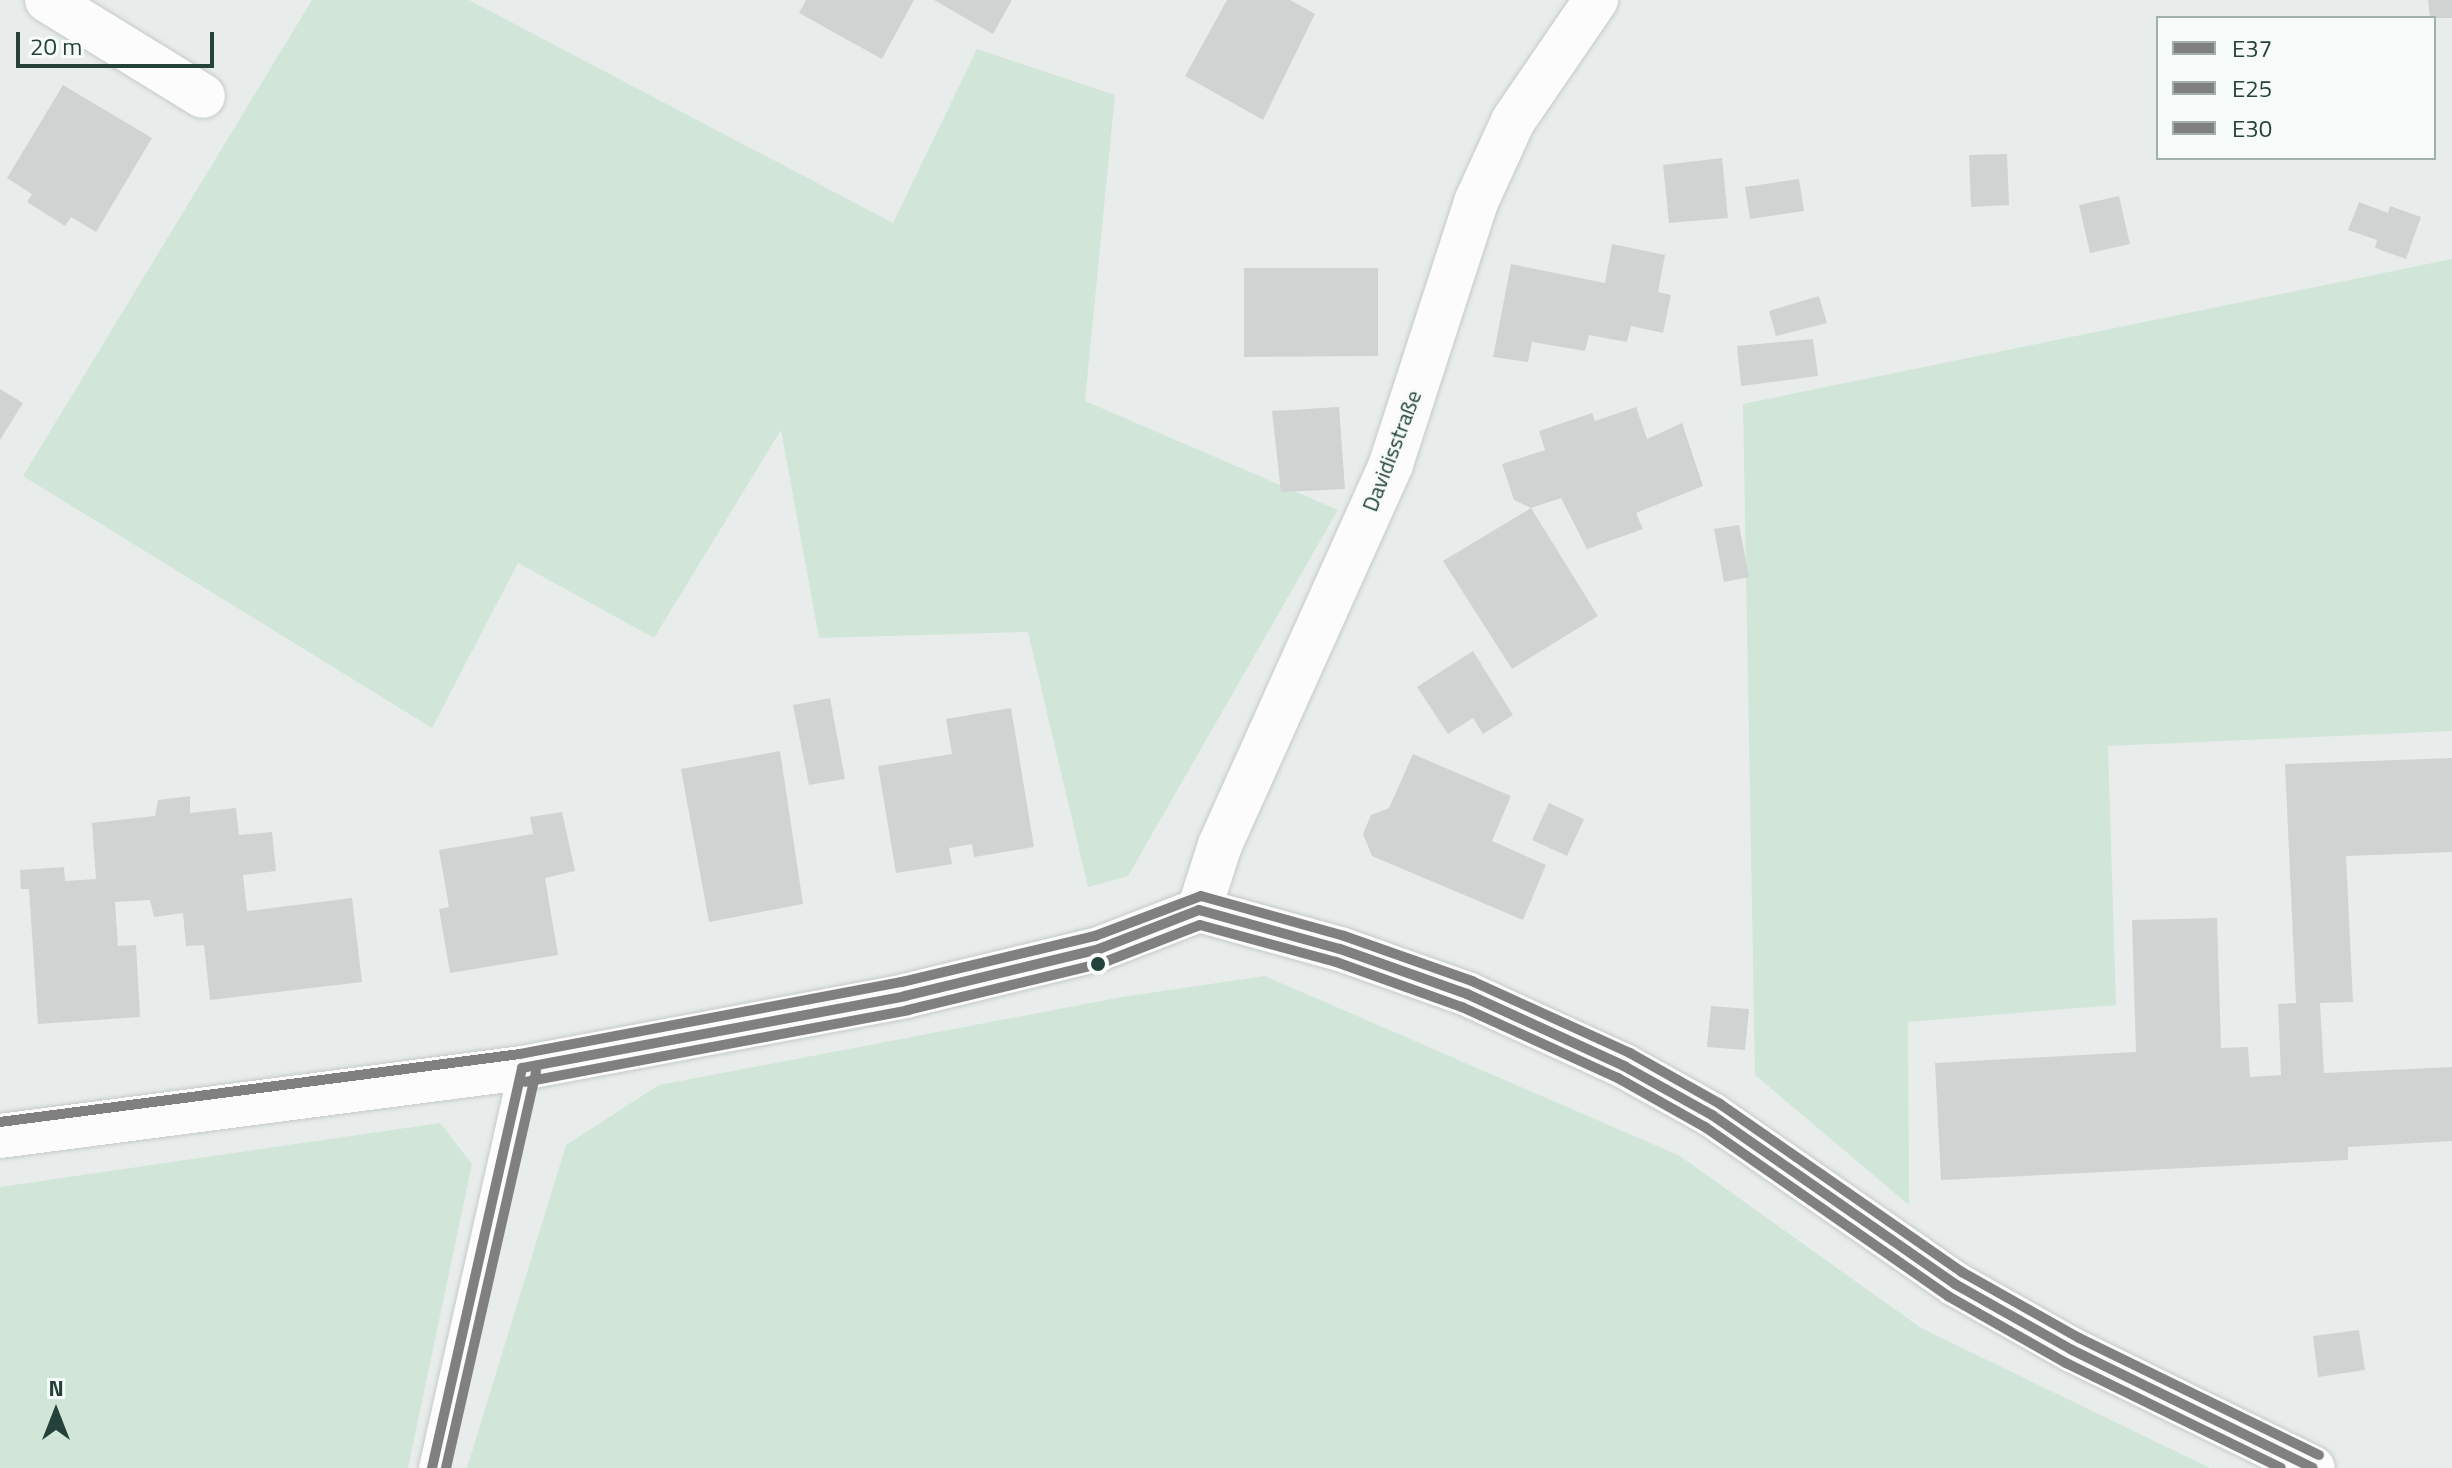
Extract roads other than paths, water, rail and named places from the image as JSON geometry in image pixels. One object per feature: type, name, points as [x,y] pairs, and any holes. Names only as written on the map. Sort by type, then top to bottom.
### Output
[{"type":"street","points":[[47,0],[203,96]]},
{"type":"street","name":"Davidisstraße","points":[[1199,910],[1220,845],[1391,464],[1476,202],[1513,121],[1596,0]]},
{"type":"street","points":[[0,1136],[522,1068],[905,996],[1099,949],[1199,910],[1340,949],[1467,994],[1624,1066],[1712,1115],[1955,1284],[2072,1350],[2313,1468]]},
{"type":"lane","points":[[432,1468],[522,1068]]}]
